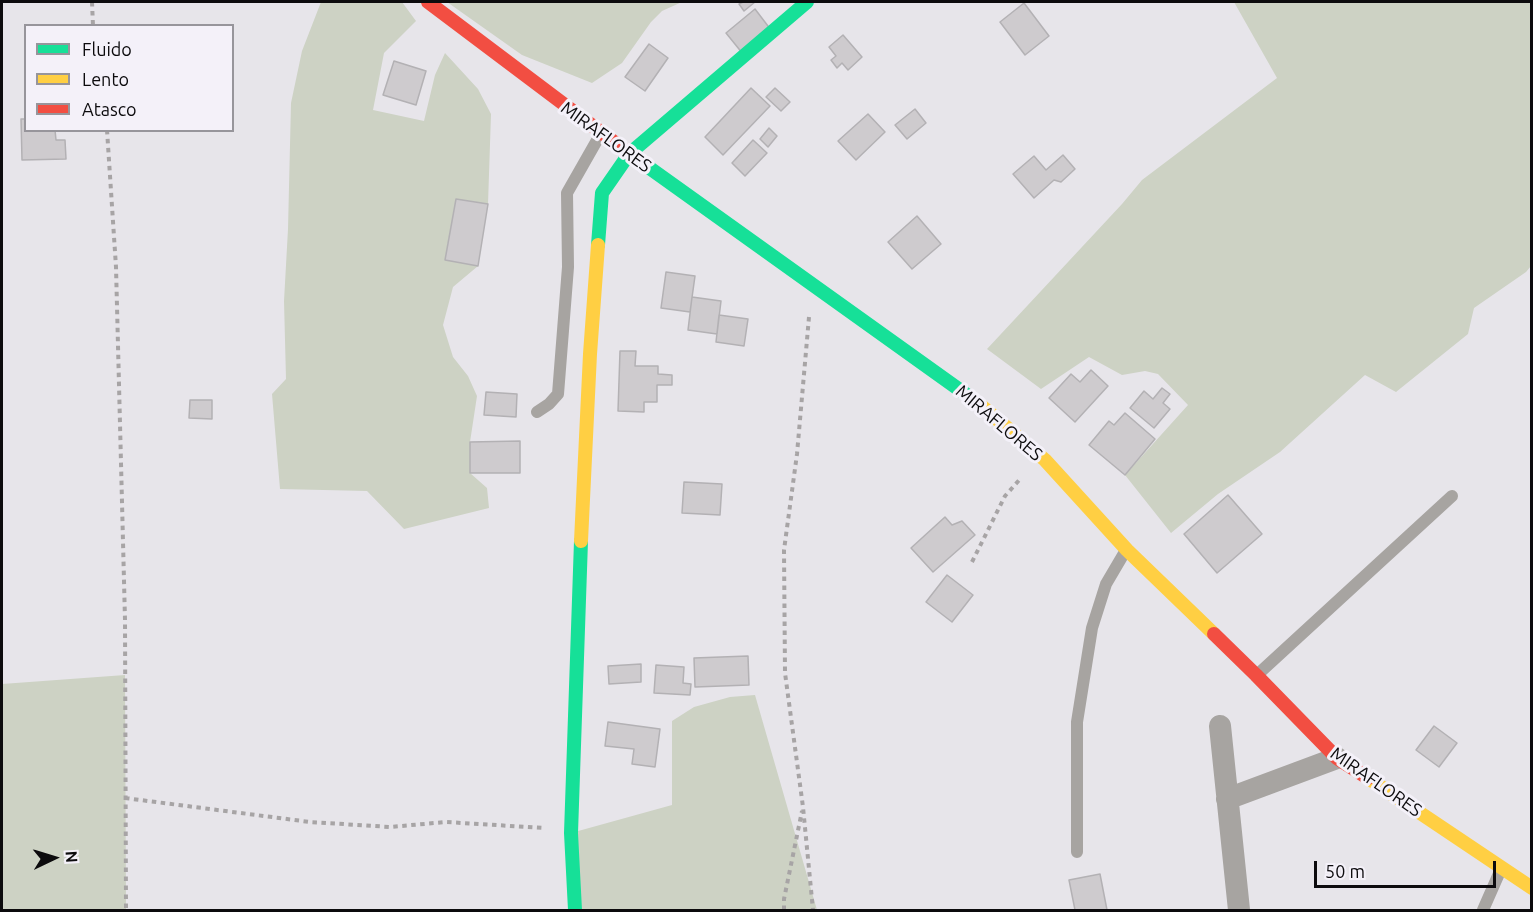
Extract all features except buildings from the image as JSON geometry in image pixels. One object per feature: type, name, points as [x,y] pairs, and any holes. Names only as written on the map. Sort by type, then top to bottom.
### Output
[{"type":"street","name":"MIRAFLORES","points":[[428,2],[600,134],[974,400],[1045,460],[1126,550],[1256,675],[1337,758],[1532,888]]},
{"type":"street","points":[[575,910],[571,833],[578,592],[590,354],[602,193],[629,154],[807,2]]},
{"type":"street","points":[[1220,726],[1239,910]]},
{"type":"street","points":[[1227,799],[1337,758]]},
{"type":"lane","points":[[537,412],[558,394],[568,267],[567,193],[600,134]]},
{"type":"lane","points":[[1256,675],[1452,496]]},
{"type":"lane","points":[[1077,852],[1077,722],[1092,628],[1106,584],[1126,550]]},
{"type":"lane","points":[[1484,910],[1501,868]]},
{"type":"path","points":[[92,2],[93,24]]},
{"type":"path","points":[[107,132],[116,267],[125,620],[126,910]]},
{"type":"path","points":[[812,284],[797,454],[784,550],[785,673],[803,807],[813,910]]},
{"type":"path","points":[[972,562],[1005,496],[1028,470],[1045,460]]},
{"type":"path","points":[[125,798],[310,822],[390,827],[446,822],[537,826],[571,833]]},
{"type":"path","points":[[784,910],[784,899],[803,807]]},
{"type":"shaded area","points":[[321,2],[402,2],[416,21],[384,53],[373,110],[424,121],[435,75],[445,53],[478,89],[491,114],[488,204],[456,199],[445,259],[478,266],[453,287],[443,325],[453,357],[468,376],[477,396],[470,442],[470,473],[487,488],[489,508],[404,529],[367,491],[280,489],[272,394],[286,379],[284,301],[291,103],[302,51]]},
{"type":"shaded area","points":[[447,2],[682,2],[662,11],[651,22],[622,63],[592,83],[522,55]]},
{"type":"shaded area","points":[[1234,2],[1531,2],[1531,266],[1526,272],[1474,308],[1468,334],[1396,392],[1365,375],[1280,452],[1218,494],[1171,533],[1125,475],[1188,405],[1158,374],[1145,371],[1122,375],[1089,357],[1041,389],[987,349],[1142,180],[1277,78]]},
{"type":"shaded area","points":[[125,675],[126,910],[2,910],[2,684]]},
{"type":"shaded area","points":[[755,695],[817,910],[575,910],[571,833],[672,805],[672,721],[694,707],[730,697]]},
{"type":"traffic: fast","points":[[598,245],[602,193],[629,154],[807,2]]},
{"type":"traffic: fast","points":[[630,154],[978,403]]},
{"type":"traffic: fast","points":[[575,910],[571,833],[581,541]]},
{"type":"traffic: slow","points":[[581,541],[598,245]]},
{"type":"traffic: slow","points":[[978,403],[1045,460],[1127,550],[1214,634]]},
{"type":"traffic: slow","points":[[1368,778],[1532,888]]},
{"type":"traffic: jam","points":[[428,2],[630,154]]},
{"type":"traffic: jam","points":[[1214,634],[1337,758],[1368,778]]}]
